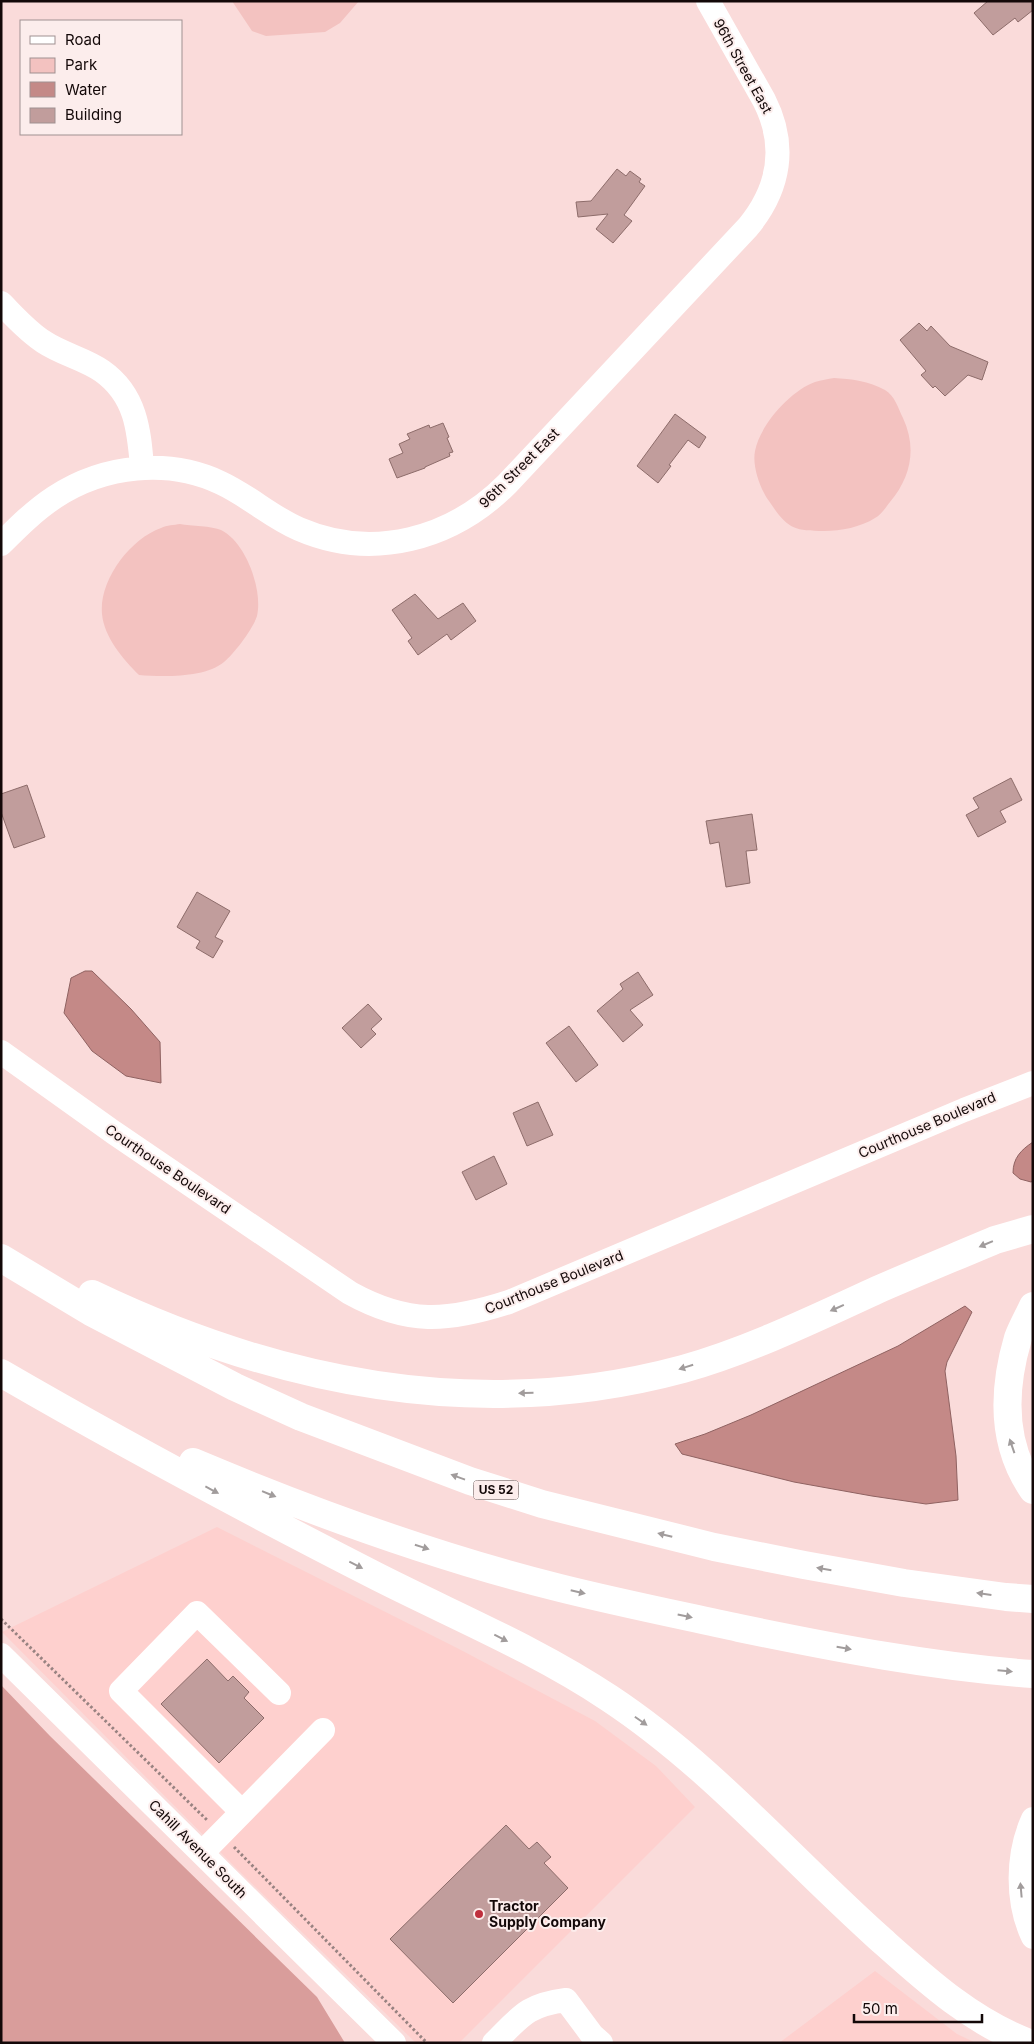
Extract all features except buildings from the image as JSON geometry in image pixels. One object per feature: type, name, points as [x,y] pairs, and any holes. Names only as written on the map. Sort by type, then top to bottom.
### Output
[{"type":"highway","points":[[1,1249],[132,1312],[229,1350],[275,1364],[320,1376],[380,1387],[436,1394],[498,1394],[556,1392],[615,1384],[683,1368],[753,1345],[986,1244],[1033,1229]]},
{"type":"highway","name":"US 52","points":[[1,1258],[91,1312],[235,1387],[300,1417],[470,1481],[542,1504],[714,1547],[904,1583],[1033,1599]]},
{"type":"highway","points":[[1033,1306],[1018,1337],[1007,1391],[1009,1439],[1023,1476],[1033,1490]]},
{"type":"highway","points":[[1,1373],[73,1409],[175,1455],[271,1495],[379,1534],[486,1568],[559,1588],[784,1637],[883,1655],[1033,1674]]},
{"type":"highway","points":[[1,1373],[114,1438],[280,1526],[544,1660],[608,1697],[655,1730],[697,1765],[864,1924],[948,1997],[991,2025],[1029,2043]]},
{"type":"street","name":"96th Street East","points":[[1,544],[37,510],[68,489],[98,475],[142,467],[176,469],[208,477],[234,489],[269,513],[301,530],[352,542],[387,543],[420,538],[443,529],[484,506],[507,484],[748,227],[759,214],[774,184],[777,167],[777,141],[771,116],[764,100],[708,1]]},
{"type":"street","points":[[1,303],[36,337],[57,350],[102,371],[121,390],[135,416],[139,430],[142,467]]},
{"type":"street","name":"Courthouse Boulevard","points":[[1,1052],[113,1132],[350,1293],[370,1304],[393,1312],[422,1317],[448,1318],[509,1302],[972,1106],[1033,1083]]},
{"type":"street","points":[[242,1812],[121,1692],[198,1613],[279,1693]]},
{"type":"street","name":"Cahill Avenue South","points":[[1,1655],[394,2043]]},
{"type":"street","points":[[202,1853],[323,1730]]},
{"type":"street","points":[[1033,1819],[1028,1830],[1023,1852],[1020,1877],[1022,1902],[1033,1936]]},
{"type":"street","points":[[494,2043],[521,2016],[533,2007],[545,2002],[566,2000],[600,2043]]},
{"type":"shaded area","points":[[217,1527],[459,1649],[595,1721],[656,1766],[695,1807],[459,2043],[416,2043],[238,1870],[2,1632]]},
{"type":"shaded area","points":[[1,1685],[50,1736],[317,1997],[345,2043],[1,2043]]},
{"type":"shaded area","points":[[875,1971],[957,2034],[976,2043],[779,2043]]},
{"type":"green space","points":[[232,1],[359,1],[340,23],[325,32],[266,36],[252,31]]},
{"type":"green space","points":[[834,378],[853,380],[879,387],[894,399],[910,440],[910,462],[903,483],[883,511],[875,518],[851,528],[837,530],[813,531],[798,529],[781,517],[766,496],[756,470],[755,451],[763,431],[786,401],[805,386],[817,381]]},
{"type":"green space","points":[[180,524],[221,530],[238,545],[251,568],[255,581],[258,605],[257,616],[252,628],[238,647],[224,662],[216,667],[195,674],[139,675],[121,655],[106,631],[102,614],[102,601],[111,575],[119,562],[138,541],[149,533],[163,527]]},
{"type":"water","points":[[85,971],[92,971],[131,1009],[160,1042],[161,1083],[126,1076],[92,1051],[64,1013],[71,978]]},
{"type":"water","points":[[1033,1142],[1033,1181],[1031,1182],[1020,1179],[1013,1173],[1013,1168],[1018,1155]]},
{"type":"water","points":[[965,1306],[972,1312],[947,1362],[945,1371],[956,1456],[958,1500],[926,1504],[794,1482],[682,1454],[675,1444],[751,1415],[898,1346]]},
{"type":"place","name":"Tractor Supply Company","points":[[479,1914]]}]
